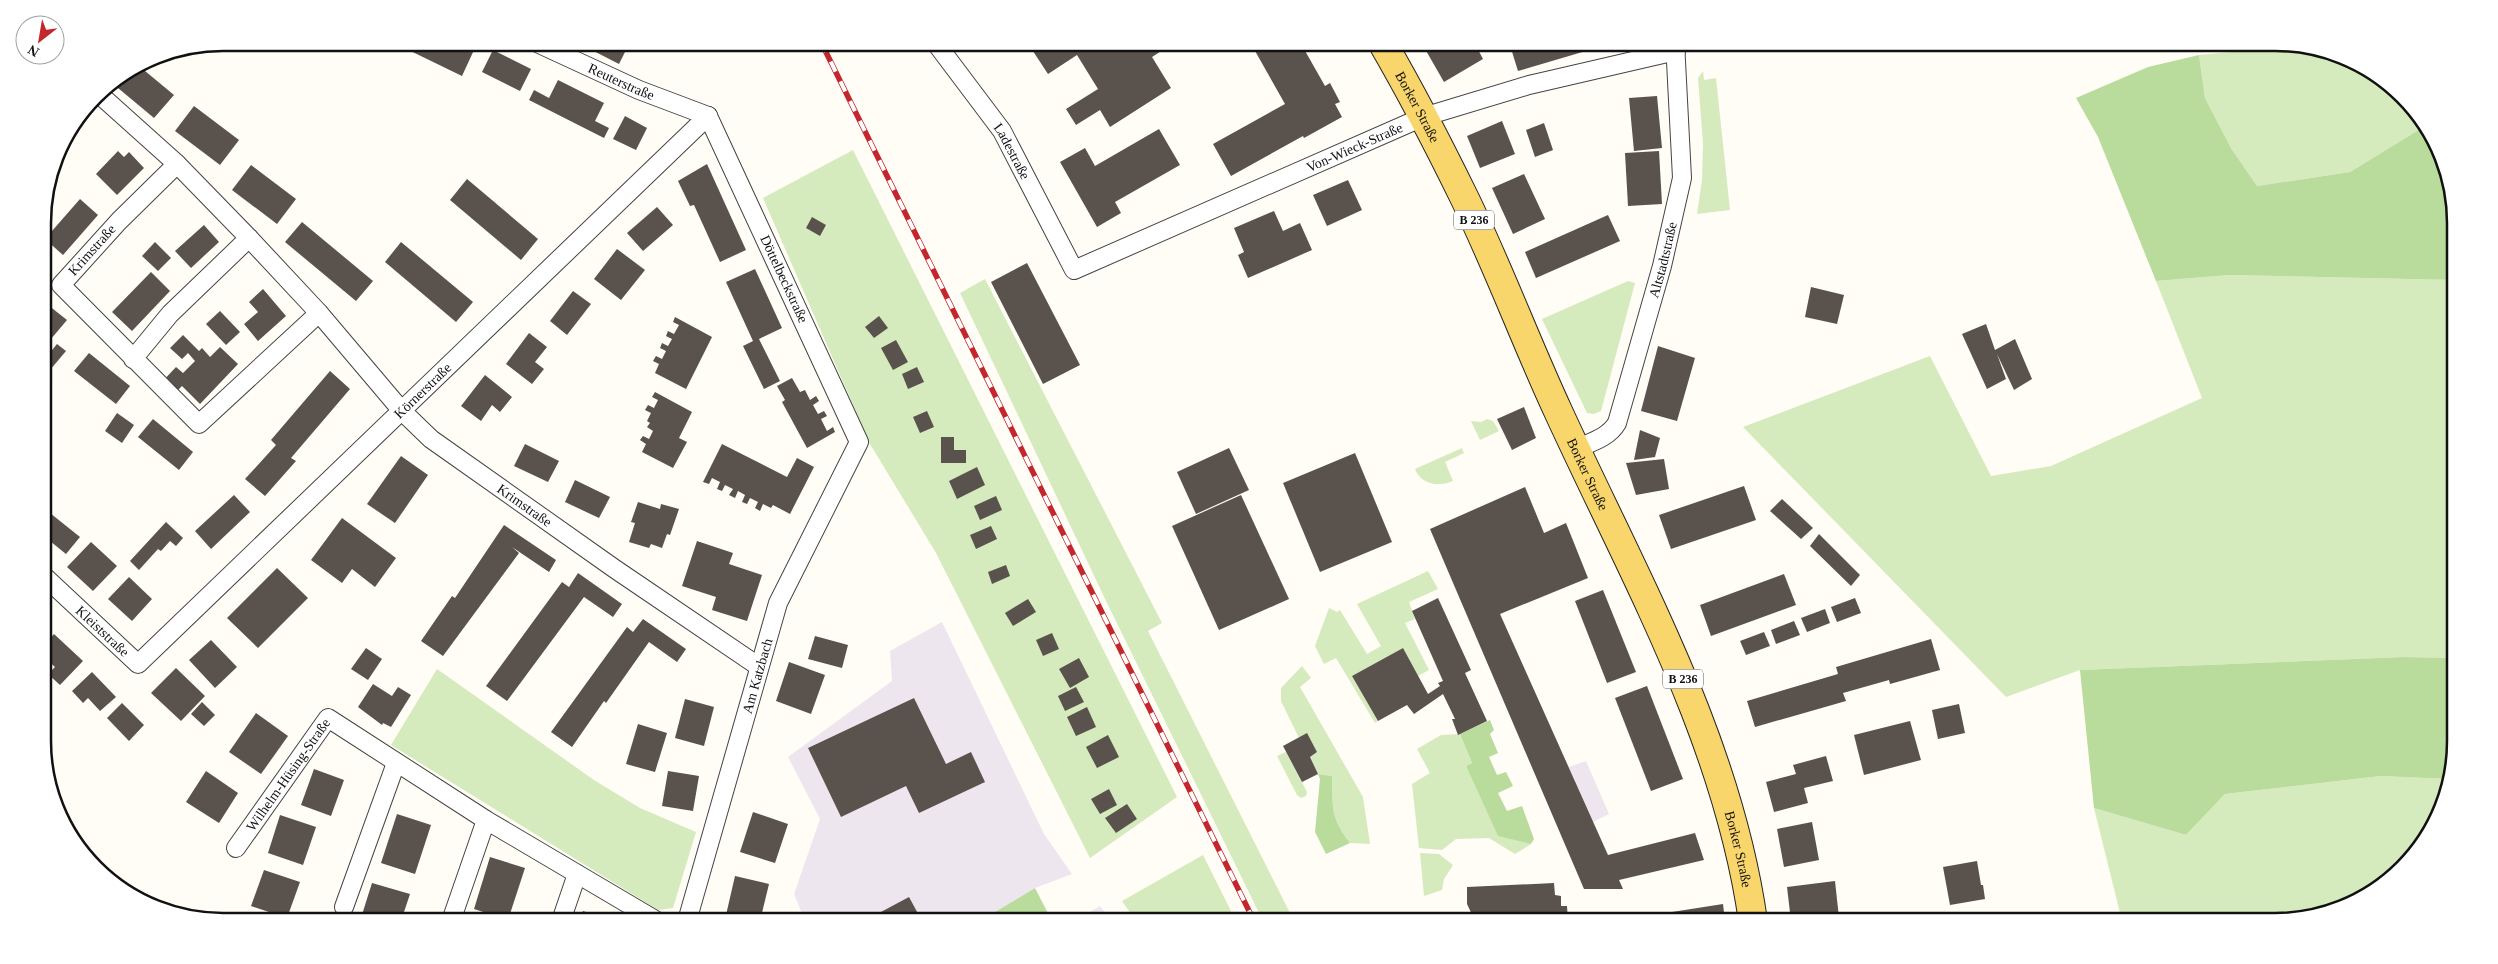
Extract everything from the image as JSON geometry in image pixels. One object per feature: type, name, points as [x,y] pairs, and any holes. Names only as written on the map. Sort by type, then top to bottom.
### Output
[{"type":"main road","name":"Borker Straße","points":[[1387,51],[1423,116],[1464,197],[1576,449],[1680,671],[1724,791],[1747,880],[1751,912]]},
{"type":"street","name":"Reuterstraße","points":[[554,51],[639,90],[708,116]]},
{"type":"street","name":"Ladestraße","points":[[942,51],[1002,130],[1074,270]]},
{"type":"street","name":"Von-Wieck-Straße","points":[[1074,270],[1423,116],[1529,85],[1661,51]]},
{"type":"street","name":"Altstadtstraße","points":[[1576,449],[1603,437],[1617,423],[1662,266],[1682,178],[1676,51]]},
{"type":"street","name":"Krimstraße","points":[[105,99],[176,164],[249,238],[319,313],[402,411],[431,439],[615,569],[758,666]]},
{"type":"street","name":"Körnerstraße","points":[[138,664],[708,116]]},
{"type":"street","name":"Döttelbeckstraße","points":[[708,116],[860,442]]},
{"type":"street","name":"Krimstraße","points":[[176,164],[119,221],[61,285],[199,424],[319,313]]},
{"type":"street","points":[[133,359],[170,314],[249,238]]},
{"type":"street","name":"Am Katzbach","points":[[689,913],[758,666],[778,603],[860,442]]},
{"type":"street","name":"Kleiststraße","points":[[51,583],[138,664]]},
{"type":"street","name":"Wilhelm-Hüsing-Straße","points":[[236,848],[328,718],[486,820],[643,913]]},
{"type":"street","points":[[344,908],[396,763]]},
{"type":"street","points":[[454,913],[486,820]]},
{"type":"street","points":[[564,913],[577,874]]},
{"type":"shaded area","points":[[942,622],[1044,834],[1072,874],[1035,888],[994,913],[802,913],[794,894],[820,819],[788,757],[892,681],[890,651]]},
{"type":"shaded area","points":[[1586,761],[1609,814],[1593,822],[1569,767]]},
{"type":"shaded area","points":[[1100,906],[1105,913],[1089,913]]},
{"type":"green space","points":[[2243,51],[2274,51],[2297,53],[2330,60],[2370,80],[2388,94],[2404,110],[2419,130],[2350,172],[2257,186],[2231,148],[2205,98],[2199,55]]},
{"type":"green space","points":[[2199,55],[2205,98],[2231,148],[2257,186],[2350,172],[2419,130],[2429,147],[2441,179],[2447,224],[2447,280],[2229,275],[2156,281],[2098,137],[2076,98],[2148,67]]},
{"type":"green space","points":[[1703,71],[1704,80],[1716,78],[1730,210],[1697,214],[1702,180],[1703,144],[1698,78]]},
{"type":"green space","points":[[853,150],[1177,797],[1090,858],[936,553],[870,444],[763,198]]},
{"type":"green space","points":[[2229,275],[2447,280],[2447,658],[2404,657],[2080,670],[2006,697],[1743,427],[1930,356],[1991,476],[2051,466],[2202,398],[2156,281]]},
{"type":"green space","points":[[985,279],[1162,623],[1148,631],[1290,912],[1259,912],[1107,603],[960,293]]},
{"type":"green space","points":[[1628,281],[1635,283],[1601,411],[1594,414],[1587,413],[1542,319]]},
{"type":"green space","points":[[1487,419],[1493,421],[1499,431],[1480,440],[1471,421],[1481,422]]},
{"type":"green space","points":[[1462,448],[1464,453],[1445,462],[1453,481],[1442,484],[1431,483],[1422,478],[1415,469]]},
{"type":"green space","points":[[1428,571],[1438,589],[1409,602],[1415,619],[1405,623],[1429,670],[1418,676],[1403,648],[1352,676],[1378,721],[1375,723],[1336,658],[1324,664],[1315,646],[1329,608],[1337,612],[1340,610],[1367,654],[1381,646],[1357,604]]},
{"type":"green space","points":[[2404,657],[2447,658],[2447,740],[2442,779],[2381,776],[2225,794],[2186,835],[2094,808],[2080,670]]},
{"type":"green space","points":[[1302,666],[1311,678],[1300,687],[1363,797],[1370,844],[1350,843],[1339,826],[1334,811],[1332,776],[1318,774],[1310,757],[1317,752],[1307,734],[1299,738],[1281,701],[1281,688]]},
{"type":"green space","points":[[437,669],[594,780],[640,808],[696,832],[673,908],[658,910],[391,745]]},
{"type":"green space","points":[[1490,720],[1494,730],[1490,734],[1498,753],[1489,757],[1497,775],[1506,772],[1513,786],[1498,793],[1507,811],[1522,806],[1534,839],[1531,844],[1498,836],[1466,766],[1472,763],[1460,734]]},
{"type":"green space","points":[[1460,734],[1472,763],[1466,766],[1498,835],[1531,844],[1515,854],[1489,838],[1456,839],[1442,850],[1419,848],[1412,784],[1430,773],[1417,749],[1441,735]]},
{"type":"green space","points":[[1286,752],[1307,792],[1306,796],[1301,798],[1297,795],[1277,756]]},
{"type":"green space","points":[[1318,774],[1332,776],[1333,804],[1336,819],[1350,843],[1326,854],[1315,832],[1320,779]]},
{"type":"green space","points":[[2381,776],[2442,779],[2438,796],[2429,817],[2418,836],[2404,854],[2388,870],[2361,890],[2340,900],[2319,907],[2286,912],[2120,912],[2094,808],[2186,835],[2225,794]]},
{"type":"green space","points":[[1420,853],[1439,854],[1453,865],[1444,879],[1442,890],[1424,896]]},
{"type":"green space","points":[[1203,855],[1232,913],[1130,913],[1122,901]]},
{"type":"green space","points":[[1035,888],[1048,913],[994,913]]},
{"type":"building","points":[[411,51],[474,51],[462,76]]},
{"type":"building","points":[[492,51],[531,69],[520,91],[482,72]]},
{"type":"building","points":[[594,51],[626,51],[619,64]]},
{"type":"building","points":[[1033,51],[1161,51],[1152,57],[1171,88],[1110,127],[1100,110],[1076,125],[1066,109],[1098,89],[1077,55],[1048,74]]},
{"type":"building","points":[[1255,51],[1305,51],[1325,86],[1330,83],[1340,102],[1335,104],[1342,117],[1304,138],[1303,136],[1231,176],[1213,144],[1285,104]]},
{"type":"building","points":[[1426,51],[1479,51],[1483,59],[1444,82]]},
{"type":"building","points":[[1512,51],[1586,51],[1518,71]]},
{"type":"building","points":[[144,70],[174,95],[154,118],[118,88]]},
{"type":"building","points":[[558,80],[604,103],[595,121],[609,128],[604,138],[529,100],[534,90],[549,98]]},
{"type":"building","points":[[1657,96],[1662,148],[1634,151],[1629,98]]},
{"type":"building","points":[[194,106],[239,140],[220,165],[175,131]]},
{"type":"building","points":[[625,116],[647,128],[636,150],[613,139]]},
{"type":"building","points":[[1502,121],[1515,154],[1480,168],[1467,136]]},
{"type":"building","points":[[1544,123],[1553,150],[1535,157],[1526,130]]},
{"type":"building","points":[[1159,129],[1180,165],[1115,202],[1121,213],[1097,227],[1060,162],[1085,148],[1095,166]]},
{"type":"building","points":[[118,151],[124,157],[129,152],[144,168],[117,195],[96,174]]},
{"type":"building","points":[[1659,151],[1662,204],[1628,206],[1625,153]]},
{"type":"building","points":[[707,164],[746,250],[720,262],[694,205],[690,206],[678,181]]},
{"type":"building","points":[[251,165],[296,199],[277,224],[232,190]]},
{"type":"building","points":[[1524,174],[1545,219],[1513,234],[1492,188]]},
{"type":"building","points":[[467,179],[538,239],[521,260],[450,200]]},
{"type":"building","points":[[1348,180],[1362,210],[1327,226],[1313,195]]},
{"type":"building","points":[[80,199],[98,215],[63,255],[52,245],[52,231]]},
{"type":"building","points":[[657,207],[673,225],[643,251],[627,233]]},
{"type":"building","points":[[1274,211],[1283,231],[1300,223],[1312,250],[1248,278],[1238,255],[1244,252],[1234,228]]},
{"type":"building","points":[[1608,215],[1620,241],[1536,278],[1525,252]]},
{"type":"building","points":[[812,217],[826,225],[820,236],[806,228]]},
{"type":"building","points":[[302,222],[373,281],[356,301],[285,242]]},
{"type":"building","points":[[204,225],[219,242],[191,268],[175,251]]},
{"type":"building","points":[[155,242],[171,258],[158,271],[142,256]]},
{"type":"building","points":[[401,242],[473,302],[456,322],[385,262]]},
{"type":"building","points":[[617,249],[645,270],[621,300],[594,279]]},
{"type":"building","points":[[1027,263],[1080,365],[1043,384],[991,282]]},
{"type":"building","points":[[755,269],[782,328],[759,339],[780,381],[764,389],[743,346],[753,341],[726,282]]},
{"type":"building","points":[[151,272],[170,291],[132,331],[112,312]]},
{"type":"building","points":[[1811,287],[1844,295],[1837,324],[1805,317]]},
{"type":"building","points":[[263,289],[286,316],[258,341],[244,324],[258,312],[249,302]]},
{"type":"building","points":[[573,291],[591,304],[567,335],[550,321]]},
{"type":"building","points":[[52,308],[67,320],[52,338]]},
{"type":"building","points":[[220,311],[240,332],[226,345],[206,324]]},
{"type":"building","points":[[879,316],[888,328],[874,338],[865,327]]},
{"type":"building","points":[[675,317],[712,337],[686,389],[655,373],[659,364],[653,361],[656,356],[662,359],[666,351],[660,348],[662,343],[668,346],[672,339],[666,336],[668,331],[674,334],[679,325],[673,322]]},
{"type":"building","points":[[1986,324],[1995,350],[2015,339],[2032,379],[2014,390],[1997,354],[2006,379],[1987,389],[1962,334]]},
{"type":"building","points":[[529,333],[547,347],[535,362],[544,369],[532,384],[506,364]]},
{"type":"building","points":[[183,335],[199,351],[202,348],[210,357],[220,347],[238,364],[200,404],[182,386],[173,395],[161,383],[176,367],[183,373],[195,361],[188,353],[182,359],[170,348]]},
{"type":"building","points":[[896,340],[908,362],[893,370],[881,348]]},
{"type":"building","points":[[57,344],[66,351],[52,368],[52,350]]},
{"type":"building","points":[[1658,346],[1695,358],[1677,421],[1641,411]]},
{"type":"building","points":[[89,353],[130,386],[116,404],[74,371]]},
{"type":"building","points":[[917,367],[924,382],[908,389],[902,374]]},
{"type":"building","points":[[330,371],[350,389],[291,458],[296,461],[265,496],[245,479],[276,445],[271,440]]},
{"type":"building","points":[[485,375],[512,397],[500,412],[492,405],[481,421],[461,406]]},
{"type":"building","points":[[792,378],[800,392],[805,390],[810,400],[816,396],[819,401],[813,405],[818,414],[824,411],[827,416],[821,419],[827,431],[833,427],[835,432],[807,448],[782,402],[785,400],[777,386]]},
{"type":"building","points":[[655,392],[692,412],[679,438],[687,442],[673,468],[642,452],[646,444],[640,440],[643,436],[649,439],[653,431],[647,427],[650,423],[647,421],[651,413],[645,410],[648,405],[654,408],[658,400],[652,397]]},
{"type":"building","points":[[1524,407],[1536,438],[1512,450],[1497,419]]},
{"type":"building","points":[[927,411],[934,427],[920,433],[913,417]]},
{"type":"building","points":[[117,413],[134,425],[122,443],[105,431]]},
{"type":"building","points":[[153,419],[193,452],[179,470],[138,437]]},
{"type":"building","points":[[1640,430],[1660,438],[1655,457],[1634,460]]},
{"type":"building","points":[[941,437],[954,437],[954,450],[966,450],[966,463],[941,463]]},
{"type":"building","points":[[525,444],[559,461],[548,482],[514,466]]},
{"type":"building","points":[[722,444],[787,477],[797,458],[814,467],[790,514],[773,505],[771,508],[763,504],[760,511],[755,508],[758,502],[750,498],[747,504],[742,502],[745,495],[738,491],[735,498],[729,495],[733,489],[725,485],[722,491],[717,489],[720,482],[712,478],[709,484],[703,482]]},
{"type":"building","points":[[1229,448],[1249,490],[1196,514],[1177,472]]},
{"type":"building","points":[[1355,453],[1392,542],[1320,572],[1283,483]]},
{"type":"building","points":[[401,456],[428,475],[395,523],[367,504]]},
{"type":"building","points":[[1664,459],[1669,489],[1636,495],[1626,463]]},
{"type":"building","points":[[977,467],[985,485],[957,499],[949,481]]},
{"type":"building","points":[[575,480],[610,497],[599,518],[565,502]]},
{"type":"building","points":[[1744,486],[1756,520],[1671,549],[1659,515]]},
{"type":"building","points":[[1525,487],[1544,533],[1566,523],[1588,578],[1500,614],[1608,855],[1695,833],[1704,860],[1619,880],[1623,889],[1584,889],[1430,529]]},
{"type":"building","points":[[234,495],[250,512],[211,549],[195,531]]},
{"type":"building","points":[[1241,495],[1289,599],[1219,630],[1172,526]]},
{"type":"building","points":[[996,496],[1002,510],[980,520],[974,506]]},
{"type":"building","points":[[1782,499],[1813,528],[1801,539],[1770,511]]},
{"type":"building","points":[[638,502],[660,509],[661,504],[679,509],[670,535],[667,534],[662,548],[651,544],[649,548],[629,542],[635,523],[631,522]]},
{"type":"building","points":[[51,514],[80,537],[66,554],[51,542]]},
{"type":"building","points":[[342,518],[396,558],[375,587],[352,569],[342,583],[311,560]]},
{"type":"building","points":[[166,522],[183,538],[176,546],[170,541],[161,551],[158,549],[139,570],[130,561]]},
{"type":"building","points":[[504,525],[556,560],[549,572],[512,547],[519,553],[443,656],[421,641],[452,596],[455,598]]},
{"type":"building","points":[[991,526],[997,539],[976,549],[970,535]]},
{"type":"building","points":[[1819,534],[1860,575],[1851,586],[1810,546]]},
{"type":"building","points":[[697,541],[733,553],[729,564],[762,575],[747,621],[712,610],[716,597],[682,586]]},
{"type":"building","points":[[91,542],[117,566],[93,591],[67,567]]},
{"type":"building","points":[[1006,565],[1010,576],[992,584],[988,572]]},
{"type":"building","points":[[277,568],[308,598],[258,648],[227,618]]},
{"type":"building","points":[[578,573],[622,604],[613,617],[584,597],[507,701],[486,686],[562,582],[569,587]]},
{"type":"building","points":[[1784,574],[1796,605],[1711,636],[1700,605]]},
{"type":"building","points":[[129,577],[152,599],[132,621],[108,599]]},
{"type":"building","points":[[1603,590],[1636,672],[1607,683],[1575,601]]},
{"type":"building","points":[[1438,598],[1471,670],[1465,673],[1487,721],[1458,735],[1452,719],[1455,719],[1443,694],[1414,714],[1407,705],[1378,721],[1352,676],[1403,648],[1428,694],[1440,686],[1438,683],[1443,681],[1412,611]]},
{"type":"building","points":[[1855,598],[1861,613],[1837,622],[1831,607]]},
{"type":"building","points":[[1028,599],[1036,612],[1013,626],[1005,613]]},
{"type":"building","points":[[1825,609],[1830,623],[1807,632],[1801,618]]},
{"type":"building","points":[[643,619],[686,649],[677,662],[649,642],[572,747],[551,732],[627,627],[633,632]]},
{"type":"building","points":[[1794,621],[1800,635],[1776,644],[1771,630]]},
{"type":"building","points":[[1764,632],[1770,646],[1746,655],[1740,641]]},
{"type":"building","points":[[1052,633],[1059,649],[1043,656],[1036,640]]},
{"type":"building","points":[[54,634],[83,661],[60,685],[51,677],[51,671],[55,667],[51,664],[51,637]]},
{"type":"building","points":[[815,636],[848,645],[842,668],[808,659]]},
{"type":"building","points":[[1931,639],[1940,670],[1890,684],[1889,680],[1843,693],[1846,701],[1755,727],[1747,701],[1838,674],[1836,667]]},
{"type":"building","points":[[211,640],[237,667],[215,688],[189,660]]},
{"type":"building","points":[[366,648],[382,659],[368,680],[351,669]]},
{"type":"building","points":[[1079,658],[1089,677],[1070,688],[1059,669]]},
{"type":"building","points":[[789,662],[825,675],[811,714],[776,701]]},
{"type":"building","points":[[176,668],[205,696],[181,721],[151,693]]},
{"type":"building","points":[[92,672],[116,697],[100,711],[88,698],[83,703],[72,691]]},
{"type":"building","points":[[373,684],[392,696],[398,687],[411,695],[391,727],[383,723],[382,725],[358,707]]},
{"type":"building","points":[[1647,686],[1683,779],[1651,791],[1615,698]]},
{"type":"building","points":[[1076,687],[1084,702],[1065,711],[1058,696]]},
{"type":"building","points":[[914,698],[946,764],[971,752],[985,782],[919,813],[906,786],[841,817],[808,748]]},
{"type":"building","points":[[685,699],[714,707],[704,746],[675,738]]},
{"type":"building","points":[[202,702],[215,715],[204,726],[191,714]]},
{"type":"building","points":[[122,703],[144,725],[129,741],[107,718]]},
{"type":"building","points":[[1959,704],[1965,733],[1938,739],[1932,710]]},
{"type":"building","points":[[1087,707],[1096,727],[1076,736],[1067,717]]},
{"type":"building","points":[[256,713],[288,736],[261,774],[229,752]]},
{"type":"building","points":[[1910,721],[1921,760],[1864,775],[1854,735]]},
{"type":"building","points":[[638,724],[667,733],[655,772],[626,764]]},
{"type":"building","points":[[1307,733],[1317,752],[1310,757],[1318,774],[1302,782],[1283,746]]},
{"type":"building","points":[[1108,735],[1119,757],[1097,768],[1086,747]]},
{"type":"building","points":[[1826,756],[1833,781],[1804,788],[1808,803],[1774,812],[1766,782],[1796,774],[1793,765]]},
{"type":"building","points":[[314,769],[344,780],[331,816],[301,805]]},
{"type":"building","points":[[206,771],[238,793],[219,823],[186,802]]},
{"type":"building","points":[[668,771],[699,776],[693,811],[662,806]]},
{"type":"building","points":[[1109,789],[1117,805],[1100,814],[1091,799]]},
{"type":"building","points":[[1127,804],[1137,819],[1116,833],[1105,818]]},
{"type":"building","points":[[753,812],[788,824],[775,863],[740,852]]},
{"type":"building","points":[[397,814],[431,825],[415,874],[381,863]]},
{"type":"building","points":[[280,815],[316,827],[303,865],[268,853]]},
{"type":"building","points":[[1812,822],[1819,860],[1784,867],[1777,829]]},
{"type":"building","points":[[490,857],[525,868],[510,913],[486,913],[474,909]]},
{"type":"building","points":[[1977,861],[1985,899],[1950,905],[1943,867]]},
{"type":"building","points":[[264,870],[300,882],[289,913],[272,913],[251,906]]},
{"type":"building","points":[[735,876],[769,884],[762,913],[727,913]]},
{"type":"building","points":[[1835,881],[1838,912],[1790,912],[1787,887]]},
{"type":"building","points":[[372,883],[410,894],[404,913],[363,913]]},
{"type":"building","points":[[1554,883],[1555,895],[1561,896],[1561,906],[1567,906],[1567,912],[1471,912],[1467,904],[1467,887]]},
{"type":"building","points":[[909,897],[917,913],[880,913]]},
{"type":"building","points":[[1723,904],[1724,912],[1670,912]]},
{"type":"railway","points":[[825,51],[1250,913]]}]
